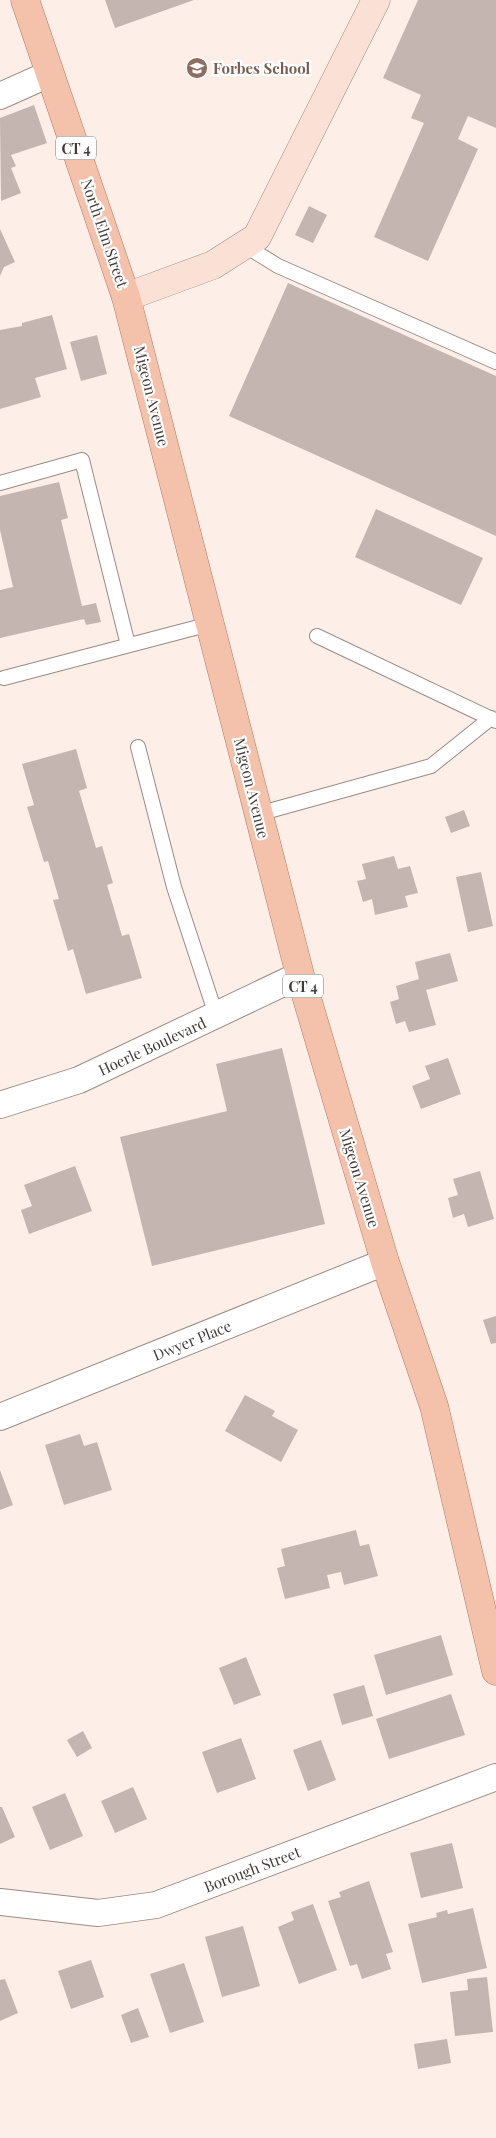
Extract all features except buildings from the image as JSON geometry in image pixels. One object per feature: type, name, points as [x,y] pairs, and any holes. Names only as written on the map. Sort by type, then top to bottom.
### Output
[{"type":"main road","name":"North Elm Street","points":[[25,0],[126,297]]},
{"type":"main road","points":[[126,297],[213,266],[257,237],[376,0]]},
{"type":"main road","name":"Migeon Avenue","points":[[126,297],[300,976],[385,1262],[434,1406],[496,1671]]},
{"type":"street","points":[[0,96],[49,74]]},
{"type":"street","name":"Hoerle Boulevard","points":[[0,1105],[78,1080],[300,976]]},
{"type":"street","name":"Dwyer Place","points":[[0,1417],[385,1262]]},
{"type":"street","name":"Borough Street","points":[[0,1902],[98,1913],[156,1904],[496,1777]]},
{"type":"lane","points":[[244,245],[278,266],[496,362]]},
{"type":"lane","points":[[0,483],[82,460],[128,645]]},
{"type":"lane","points":[[4,678],[210,624]]},
{"type":"lane","points":[[258,814],[431,766],[494,719],[317,636]]},
{"type":"lane","points":[[138,748],[174,887],[216,1015]]},
{"type":"place","name":"Forbes School","points":[[197,68]]}]
